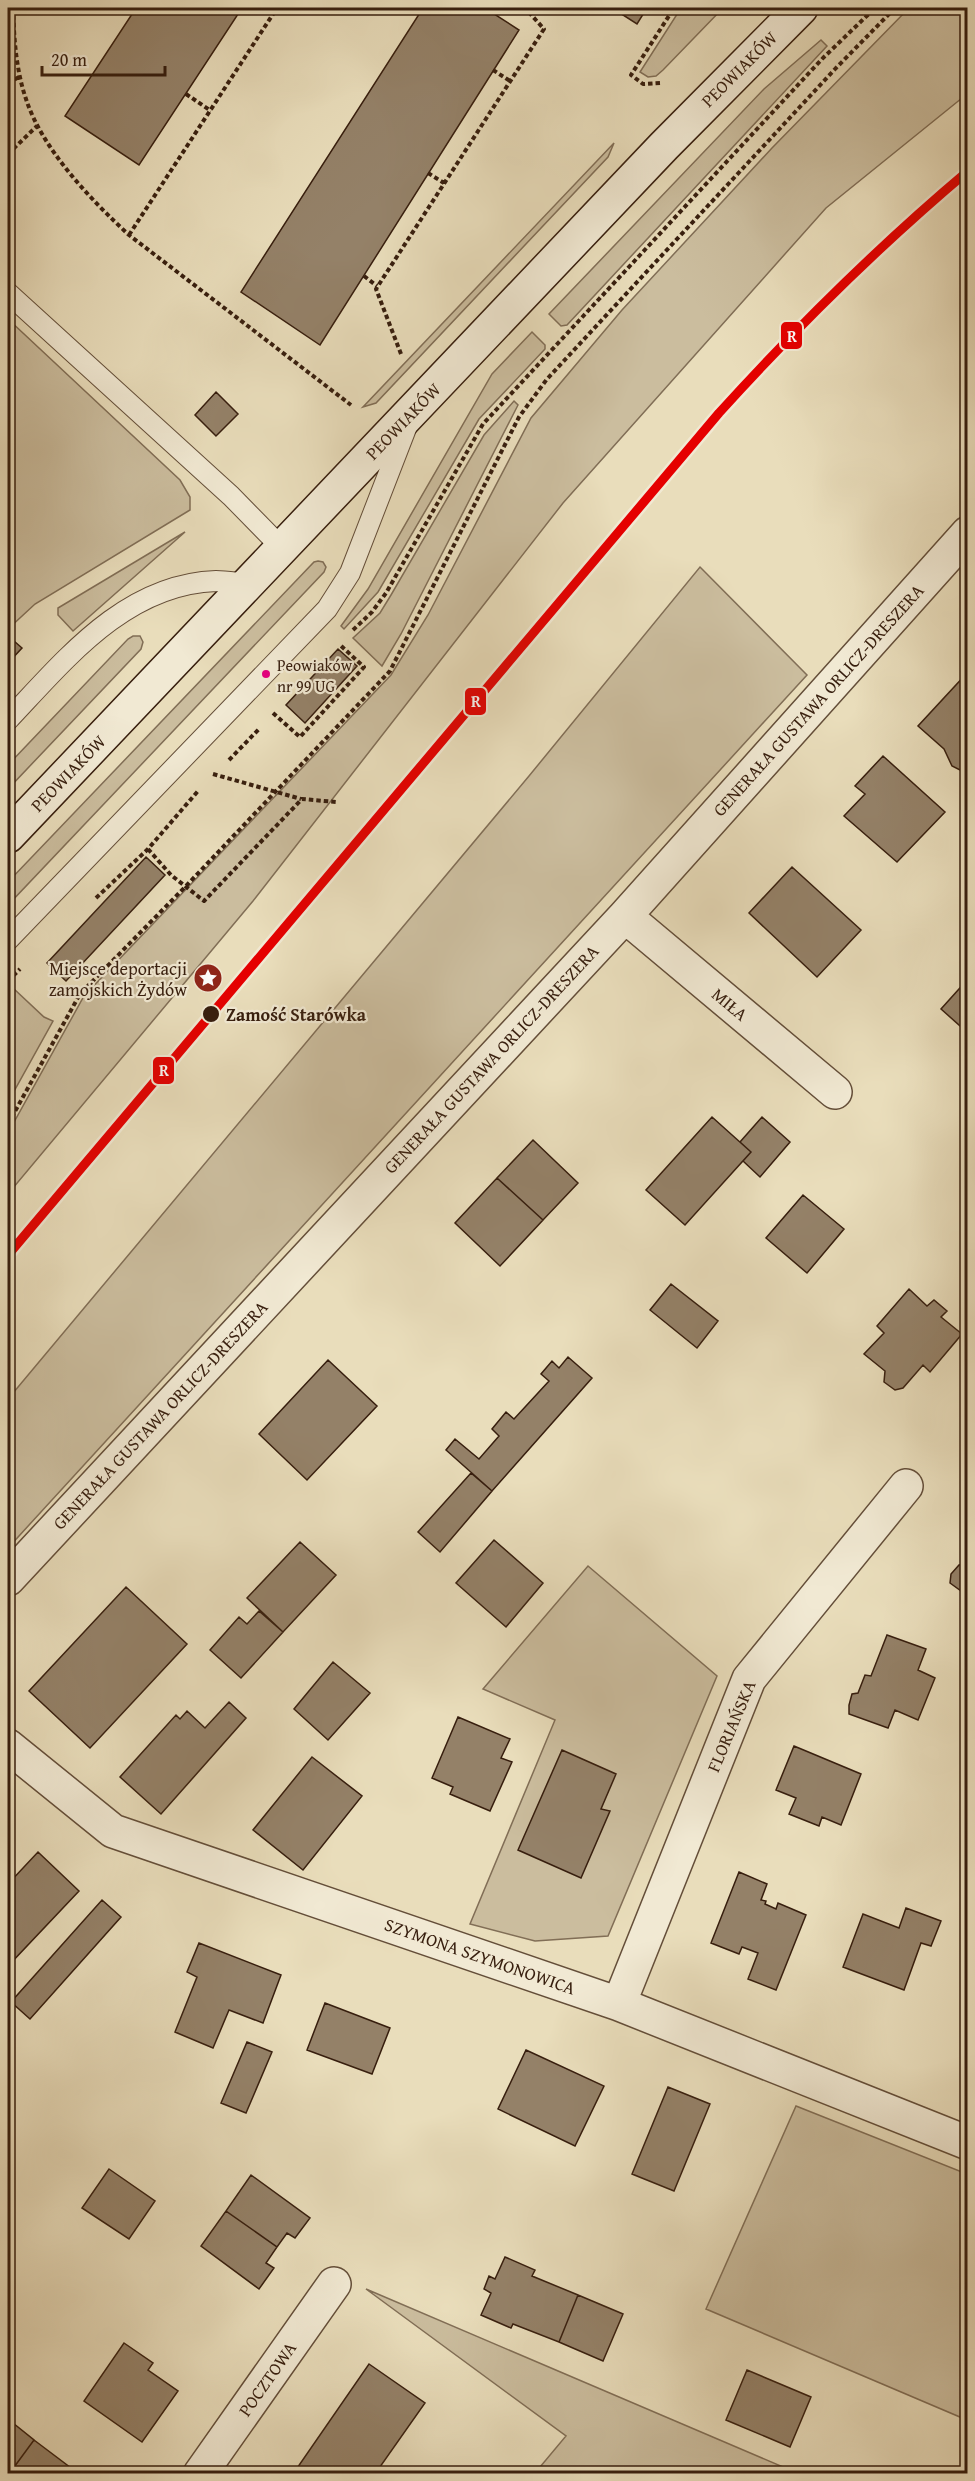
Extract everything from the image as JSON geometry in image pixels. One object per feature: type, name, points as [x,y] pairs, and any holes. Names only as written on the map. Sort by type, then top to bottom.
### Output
[{"type":"street","name":"PEOWIAKÓW","points":[[8,836],[664,146],[801,8]]},
{"type":"street","name":"GENERAŁA GUSTAWA ORLICZ-DRESZERA","points":[[8,1579],[625,916],[968,533]]},
{"type":"street","name":"MIŁA","points":[[625,916],[836,1092]]},
{"type":"street","name":"FLORIAŃSKA","points":[[619,2004],[749,1679],[906,1486]]},
{"type":"street","name":"SZYMONA SZYMONOWICA","points":[[8,1746],[113,1831],[619,2004],[968,2143]]},
{"type":"street","name":"POCZTOWA","points":[[200,2474],[334,2284]]},
{"type":"lane","points":[[8,293],[231,496],[282,548]]},
{"type":"lane","points":[[8,940],[327,609],[350,573],[413,411]]},
{"type":"lane","points":[[8,720],[65,659],[113,618],[136,603],[159,593],[185,586],[216,581],[248,584]]},
{"type":"path","points":[[13,8],[20,77],[26,101],[38,126],[88,194],[129,235],[351,405]]},
{"type":"path","points":[[129,235],[277,8]]},
{"type":"path","points":[[401,354],[376,289],[377,286],[544,29],[525,8]]},
{"type":"path","points":[[660,82],[643,84],[630,75],[674,8]]},
{"type":"path","points":[[562,340],[823,58],[874,8]]},
{"type":"path","points":[[8,1124],[80,994],[390,671],[519,417],[547,379],[836,68],[895,8]]},
{"type":"path","points":[[493,70],[510,81]]},
{"type":"path","points":[[8,83],[20,77]]},
{"type":"path","points":[[186,94],[211,111]]},
{"type":"path","points":[[8,154],[38,126]]},
{"type":"path","points":[[428,173],[444,183]]},
{"type":"path","points":[[363,276],[377,286]]},
{"type":"path","points":[[273,713],[300,737],[364,667],[339,644]]},
{"type":"path","points":[[213,774],[302,799],[336,802]]},
{"type":"path","points":[[148,849],[204,901],[302,799]]},
{"type":"shaded area","points":[[681,8],[723,8],[663,70],[656,76],[648,77],[640,72]]},
{"type":"shaded area","points":[[909,8],[967,8],[967,94],[826,208],[563,503],[253,901],[8,1194],[8,1133],[84,996],[391,675],[428,615],[531,418],[622,310],[772,148]]},
{"type":"shaded area","points":[[821,40],[827,46],[567,325],[561,326],[549,314],[764,89]]},
{"type":"shaded area","points":[[614,143],[608,157],[376,403],[363,407]]},
{"type":"shaded area","points":[[8,319],[180,480],[190,497],[190,510],[35,604],[8,629]]},
{"type":"shaded area","points":[[532,332],[545,345],[545,349],[479,419],[378,592],[344,629],[341,626],[368,589],[492,374]]},
{"type":"shaded area","points":[[514,401],[518,405],[401,634],[382,666],[353,638],[380,613],[484,435]]},
{"type":"shaded area","points":[[185,532],[73,631],[58,615],[58,608]]},
{"type":"shaded area","points":[[314,562],[323,562],[326,567],[324,572],[8,905],[8,882]]},
{"type":"shaded area","points":[[700,567],[807,675],[8,1548],[8,1399],[529,776]]},
{"type":"shaded area","points":[[133,636],[140,636],[143,642],[141,649],[8,789],[8,765]]},
{"type":"shaded area","points":[[13,988],[44,1017],[53,1021],[8,1102],[8,993]]},
{"type":"shaded area","points":[[588,1566],[717,1676],[608,1936],[535,1941],[470,1924],[555,1720],[483,1689]]},
{"type":"shaded area","points":[[796,2106],[967,2174],[967,2420],[706,2309]]},
{"type":"shaded area","points":[[366,2289],[797,2473],[535,2473],[566,2436]]},
{"type":"building","points":[[136,8],[242,8],[139,165],[65,116]]},
{"type":"building","points":[[423,8],[485,8],[519,30],[320,345],[241,292]]},
{"type":"building","points":[[612,8],[647,8],[637,24]]},
{"type":"building","points":[[216,392],[238,414],[216,436],[195,415]]},
{"type":"building","points":[[14,641],[22,648],[8,663],[8,648]]},
{"type":"building","points":[[338,649],[357,666],[305,723],[286,705]]},
{"type":"building","points":[[968,672],[968,774],[952,766],[944,749],[918,726]]},
{"type":"building","points":[[883,756],[945,812],[897,862],[844,816],[865,794],[855,786]]},
{"type":"building","points":[[146,857],[165,875],[66,981],[47,963]]},
{"type":"building","points":[[792,867],[861,930],[817,977],[749,913]]},
{"type":"building","points":[[968,979],[968,1033],[941,1009]]},
{"type":"building","points":[[712,1117],[751,1152],[685,1225],[646,1190]]},
{"type":"building","points":[[762,1117],[790,1142],[760,1177],[743,1161],[751,1152],[740,1142]]},
{"type":"building","points":[[533,1140],[578,1183],[543,1220],[497,1178]]},
{"type":"building","points":[[497,1178],[543,1220],[500,1266],[455,1223]]},
{"type":"building","points":[[803,1195],[844,1229],[807,1273],[766,1238]]},
{"type":"building","points":[[671,1284],[718,1321],[697,1348],[650,1310]]},
{"type":"building","points":[[909,1289],[927,1306],[934,1300],[947,1311],[941,1317],[962,1334],[930,1372],[923,1365],[903,1388],[895,1390],[884,1382],[885,1371],[864,1354],[884,1333],[877,1326]]},
{"type":"building","points":[[568,1357],[592,1378],[492,1491],[446,1450],[455,1439],[479,1459],[499,1436],[492,1429],[506,1412],[514,1419],[549,1381],[541,1374],[552,1361],[559,1368]]},
{"type":"building","points":[[328,1360],[377,1406],[307,1480],[259,1434]]},
{"type":"building","points":[[471,1473],[492,1491],[440,1552],[418,1532]]},
{"type":"building","points":[[494,1540],[543,1583],[506,1627],[456,1583]]},
{"type":"building","points":[[300,1542],[336,1575],[283,1632],[247,1598]]},
{"type":"building","points":[[968,1560],[968,1596],[950,1583],[951,1574],[959,1565]]},
{"type":"building","points":[[126,1587],[187,1644],[90,1748],[29,1691]]},
{"type":"building","points":[[259,1611],[283,1632],[241,1678],[210,1650],[239,1617],[247,1624]]},
{"type":"building","points":[[887,1635],[926,1649],[918,1670],[935,1678],[918,1720],[895,1710],[888,1728],[849,1714],[852,1694],[858,1693],[865,1675],[871,1676]]},
{"type":"building","points":[[333,1662],[370,1693],[328,1740],[294,1709]]},
{"type":"building","points":[[229,1702],[246,1718],[161,1814],[120,1777],[176,1715],[180,1719],[187,1711],[205,1728]]},
{"type":"building","points":[[458,1717],[510,1739],[501,1758],[512,1762],[490,1811],[450,1794],[453,1787],[432,1778]]},
{"type":"building","points":[[794,1746],[861,1774],[841,1825],[822,1817],[819,1826],[789,1814],[796,1798],[776,1790]]},
{"type":"building","points":[[562,1750],[616,1774],[601,1809],[610,1811],[581,1878],[518,1850]]},
{"type":"building","points":[[312,1757],[362,1796],[303,1870],[253,1830]]},
{"type":"building","points":[[38,1852],[79,1891],[8,1966],[8,1884]]},
{"type":"building","points":[[739,1872],[767,1884],[761,1900],[766,1901],[765,1904],[776,1909],[778,1903],[806,1915],[776,1990],[748,1979],[758,1953],[742,1947],[739,1954],[711,1943]]},
{"type":"building","points":[[102,1900],[121,1917],[30,2019],[11,2002]]},
{"type":"building","points":[[906,1908],[941,1921],[931,1946],[921,1943],[904,1990],[843,1967],[863,1914],[899,1928]]},
{"type":"building","points":[[199,1943],[281,1975],[263,2023],[229,2010],[213,2048],[175,2032],[197,1977],[187,1972]]},
{"type":"building","points":[[325,2003],[390,2028],[372,2074],[307,2050]]},
{"type":"building","points":[[247,2042],[272,2052],[246,2113],[221,2103]]},
{"type":"building","points":[[526,2050],[604,2086],[575,2146],[498,2109]]},
{"type":"building","points":[[668,2087],[710,2104],[674,2191],[632,2174]]},
{"type":"building","points":[[109,2169],[155,2201],[129,2239],[82,2208]]},
{"type":"building","points":[[251,2175],[310,2218],[295,2238],[287,2233],[277,2247],[226,2211]]},
{"type":"building","points":[[226,2211],[277,2247],[266,2263],[274,2268],[259,2289],[201,2246]]},
{"type":"building","points":[[505,2257],[535,2270],[532,2276],[578,2295],[559,2342],[513,2324],[511,2328],[481,2315],[491,2293],[484,2289],[489,2276],[495,2279]]},
{"type":"building","points":[[578,2295],[623,2314],[603,2361],[559,2342]]},
{"type":"building","points":[[124,2343],[153,2363],[148,2370],[178,2391],[142,2442],[84,2401]]},
{"type":"building","points":[[369,2364],[425,2403],[375,2474],[293,2474]]},
{"type":"building","points":[[747,2370],[811,2397],[790,2447],[726,2420]]},
{"type":"building","points":[[8,2419],[34,2440],[9,2474],[8,2474]]},
{"type":"building","points":[[34,2440],[79,2474],[9,2474]]},
{"type":"transit line","name":"R","points":[[8,1255],[719,413],[839,288],[968,171]]},
{"type":"place","name":"Peowiaków nr 99 UG","points":[[266,674]]},
{"type":"place","name":"Miejsce deportacji zamojskich Żydów","points":[[208,978]]},
{"type":"place","name":"Zamość Starówka","points":[[211,1014]]}]
